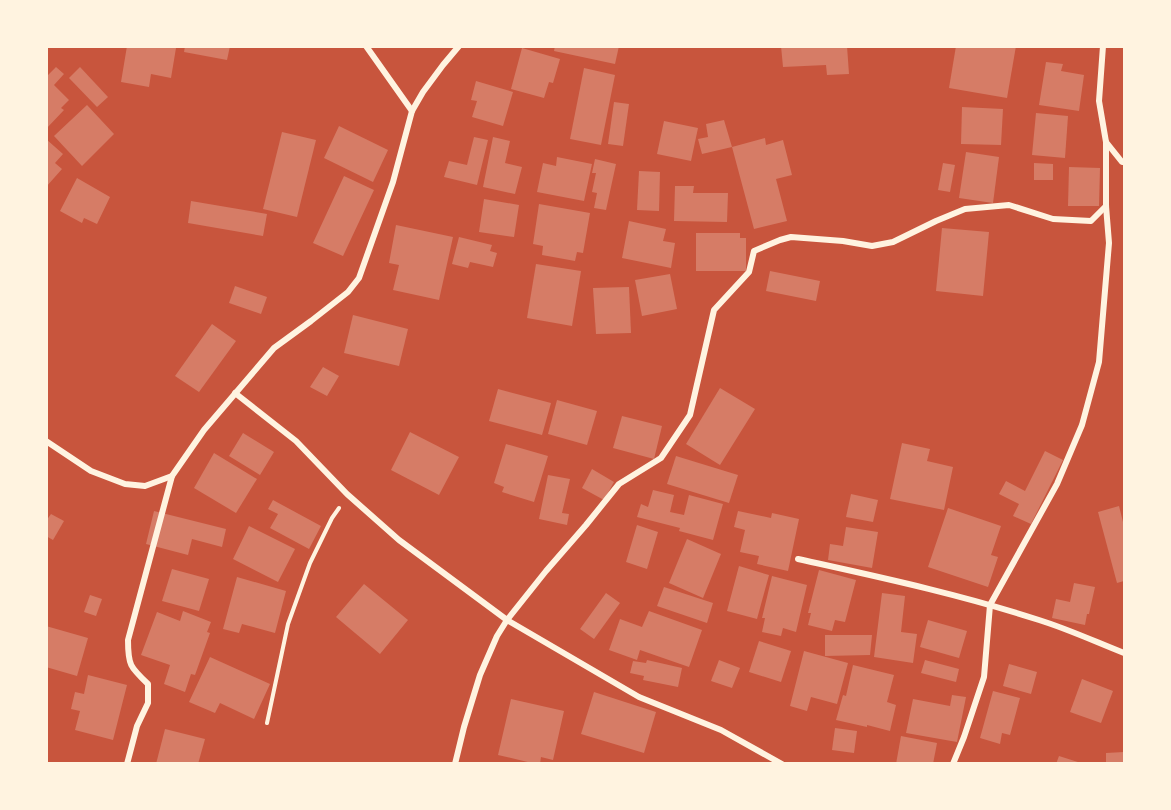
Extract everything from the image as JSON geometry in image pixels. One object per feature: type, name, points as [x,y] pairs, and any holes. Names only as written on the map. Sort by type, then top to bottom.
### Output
[{"type":"street","points":[[366,46],[412,111]]},
{"type":"street","points":[[127,764],[137,726],[148,703],[148,684],[131,668],[128,657],[128,640],[172,476],[204,430],[274,348],[348,291],[359,278],[393,182],[412,111],[436,74],[459,46]]},
{"type":"street","points":[[953,764],[984,676],[990,605],[1058,484],[1082,425],[1099,362],[1109,243],[1106,206],[1106,142],[1099,102],[1103,46]]},
{"type":"street","points":[[1106,142],[1122,162],[1125,162]]},
{"type":"street","points":[[455,764],[480,675],[496,636],[619,484],[661,458],[690,415],[714,310],[749,272],[754,251],[791,237],[872,246],[893,243],[936,220],[965,209],[1009,205],[1053,219],[1091,221],[1106,206]]},
{"type":"street","points":[[236,393],[297,441],[347,494],[399,540],[507,620],[639,697],[721,730],[782,764]]},
{"type":"street","points":[[46,441],[91,471],[125,484],[145,486],[172,476]]},
{"type":"street","points":[[798,559],[925,587],[990,605],[1074,632],[1125,653]]},
{"type":"path","points":[[267,723],[288,624],[310,563],[332,518],[347,494]]},
{"type":"building","points":[[127,46],[176,48],[171,78],[151,74],[149,87],[121,82]]},
{"type":"building","points":[[185,46],[230,46],[227,60],[184,52]]},
{"type":"building","points":[[555,46],[619,46],[615,64],[554,51]]},
{"type":"building","points":[[781,46],[847,46],[849,74],[827,75],[826,65],[783,67]]},
{"type":"building","points":[[956,46],[1016,46],[1007,98],[949,88]]},
{"type":"building","points":[[522,48],[560,59],[553,83],[549,82],[544,98],[511,89]]},
{"type":"building","points":[[1046,62],[1063,64],[1061,71],[1084,75],[1079,111],[1039,105]]},
{"type":"building","points":[[56,67],[64,74],[54,85],[69,100],[61,108],[64,110],[46,129],[46,77]]},
{"type":"building","points":[[80,67],[108,97],[97,107],[69,78]]},
{"type":"building","points":[[584,68],[615,75],[601,145],[570,139]]},
{"type":"building","points":[[476,81],[513,92],[503,126],[472,117],[477,101],[471,100]]},
{"type":"building","points":[[614,102],[629,104],[623,146],[608,144]]},
{"type":"building","points":[[87,105],[114,134],[82,166],[54,136]]},
{"type":"building","points":[[962,107],[1003,109],[1001,145],[961,144]]},
{"type":"building","points":[[1036,113],[1068,116],[1065,158],[1032,155]]},
{"type":"building","points":[[724,120],[732,147],[702,154],[698,139],[708,137],[706,124]]},
{"type":"building","points":[[664,121],[698,128],[691,161],[657,154]]},
{"type":"building","points":[[339,126],[388,150],[373,182],[324,158]]},
{"type":"building","points":[[282,132],[316,140],[297,217],[263,209]]},
{"type":"building","points":[[474,137],[488,140],[477,185],[444,177],[449,161],[467,165]]},
{"type":"building","points":[[493,137],[510,141],[505,163],[522,167],[515,194],[483,187]]},
{"type":"building","points":[[765,138],[766,145],[783,140],[792,175],[776,179],[787,221],[754,229],[732,147]]},
{"type":"building","points":[[46,139],[63,154],[55,163],[62,169],[46,187]]},
{"type":"building","points":[[966,152],[999,157],[993,203],[959,198]]},
{"type":"building","points":[[557,157],[592,164],[584,201],[537,192],[543,163],[556,166]]},
{"type":"building","points":[[595,159],[616,164],[606,210],[594,208],[597,193],[592,192],[596,173],[592,173]]},
{"type":"building","points":[[943,163],[955,165],[950,192],[938,190]]},
{"type":"building","points":[[1034,163],[1053,164],[1053,180],[1034,180]]},
{"type":"building","points":[[1069,167],[1100,168],[1099,206],[1068,206]]},
{"type":"building","points":[[639,171],[660,172],[659,211],[637,210]]},
{"type":"building","points":[[344,176],[374,190],[343,256],[313,243]]},
{"type":"building","points":[[77,178],[110,197],[97,224],[84,218],[82,223],[60,211]]},
{"type":"building","points":[[675,186],[694,186],[693,193],[728,193],[727,222],[674,221]]},
{"type":"building","points":[[484,199],[519,205],[514,237],[479,232]]},
{"type":"building","points":[[191,201],[267,214],[263,236],[188,223]]},
{"type":"building","points":[[539,204],[590,213],[583,253],[577,252],[575,261],[542,255],[543,246],[533,244]]},
{"type":"building","points":[[629,221],[666,229],[663,241],[675,243],[671,268],[622,258]]},
{"type":"building","points":[[396,225],[453,237],[439,300],[393,290],[399,265],[389,263]]},
{"type":"building","points":[[942,228],[989,232],[983,296],[936,291]]},
{"type":"building","points":[[696,233],[740,233],[740,238],[746,238],[746,271],[696,271]]},
{"type":"building","points":[[459,237],[492,245],[490,251],[497,253],[493,267],[470,262],[468,268],[452,264]]},
{"type":"building","points":[[536,264],[581,271],[572,326],[527,318]]},
{"type":"building","points":[[770,271],[820,281],[816,301],[766,291]]},
{"type":"building","points":[[670,274],[677,309],[642,316],[635,280]]},
{"type":"building","points":[[235,286],[267,297],[261,314],[229,303]]},
{"type":"building","points":[[629,287],[631,333],[596,334],[593,288]]},
{"type":"building","points":[[353,315],[408,329],[399,366],[344,353]]},
{"type":"building","points":[[212,324],[236,341],[199,392],[175,376]]},
{"type":"building","points":[[323,367],[339,376],[327,396],[310,387]]},
{"type":"building","points":[[720,388],[755,409],[720,465],[686,444]]},
{"type":"building","points":[[498,389],[551,403],[542,435],[489,421]]},
{"type":"building","points":[[557,400],[597,411],[587,445],[548,434]]},
{"type":"building","points":[[622,416],[662,426],[654,459],[613,448]]},
{"type":"building","points":[[410,432],[459,457],[439,495],[391,470]]},
{"type":"building","points":[[243,433],[274,452],[260,475],[229,456]]},
{"type":"building","points":[[902,443],[930,449],[927,461],[953,467],[944,510],[890,499]]},
{"type":"building","points":[[506,444],[548,456],[534,502],[502,492],[504,487],[494,483]]},
{"type":"building","points":[[1045,451],[1063,460],[1031,524],[1013,516],[1019,504],[999,494],[1006,481],[1025,491]]},
{"type":"building","points":[[214,453],[257,479],[236,513],[194,488]]},
{"type":"building","points":[[676,456],[738,475],[729,503],[667,484]]},
{"type":"building","points":[[592,469],[614,482],[604,500],[582,488]]},
{"type":"building","points":[[548,475],[570,479],[562,513],[569,514],[567,525],[539,519]]},
{"type":"building","points":[[653,490],[674,495],[670,512],[684,515],[689,495],[723,504],[713,540],[679,531],[680,528],[637,517],[641,504],[648,507]]},
{"type":"building","points":[[851,494],[878,500],[873,522],[846,517]]},
{"type":"building","points":[[273,500],[321,526],[309,549],[270,528],[278,514],[268,509]]},
{"type":"building","points":[[1119,506],[1124,526],[1124,581],[1117,583],[1098,512]]},
{"type":"building","points":[[948,508],[1001,526],[991,555],[998,557],[988,587],[928,567]]},
{"type":"building","points":[[154,511],[226,529],[222,547],[192,539],[188,555],[146,544]]},
{"type":"building","points":[[738,511],[771,518],[772,513],[799,519],[788,571],[757,564],[759,556],[740,552],[745,530],[734,527]]},
{"type":"building","points":[[51,514],[64,521],[53,540],[46,536],[46,521]]},
{"type":"building","points":[[637,525],[658,532],[647,569],[626,562]]},
{"type":"building","points":[[249,526],[295,549],[278,582],[233,559]]},
{"type":"building","points":[[846,527],[878,532],[872,568],[828,560],[830,544],[843,546]]},
{"type":"building","points":[[687,539],[721,554],[703,598],[669,583]]},
{"type":"building","points":[[739,566],[769,575],[757,619],[727,611]]},
{"type":"building","points":[[172,569],[209,579],[199,611],[162,601]]},
{"type":"building","points":[[819,570],[856,580],[845,622],[835,620],[832,631],[808,625],[811,613],[808,613]]},
{"type":"building","points":[[772,576],[807,585],[796,632],[783,628],[781,636],[762,632],[765,618],[762,618]]},
{"type":"building","points":[[237,577],[286,591],[275,633],[242,624],[239,633],[223,629]]},
{"type":"building","points":[[1074,583],[1095,587],[1085,625],[1052,618],[1056,599],[1070,602]]},
{"type":"building","points":[[364,584],[408,620],[380,654],[336,617]]},
{"type":"building","points":[[664,587],[713,603],[707,623],[657,606]]},
{"type":"building","points":[[606,593],[620,603],[594,639],[580,629]]},
{"type":"building","points":[[882,593],[905,596],[901,632],[917,634],[913,663],[874,657]]},
{"type":"building","points":[[90,595],[102,599],[96,616],[84,612]]},
{"type":"building","points":[[183,611],[211,622],[207,632],[210,633],[195,675],[191,674],[185,692],[164,684],[170,665],[141,655],[157,612],[180,621]]},
{"type":"building","points":[[649,611],[702,630],[689,667],[640,650],[637,660],[609,650],[620,619],[642,627]]},
{"type":"building","points":[[928,620],[967,631],[959,658],[920,647]]},
{"type":"building","points":[[46,626],[88,638],[77,676],[46,667]]},
{"type":"building","points":[[825,635],[872,635],[870,655],[825,656]]},
{"type":"building","points":[[759,641],[791,651],[781,682],[749,672]]},
{"type":"building","points":[[804,651],[848,663],[837,704],[811,697],[807,711],[790,706]]},
{"type":"building","points":[[210,657],[270,684],[254,719],[220,703],[215,713],[189,702]]},
{"type":"building","points":[[647,660],[682,668],[678,687],[643,680],[644,676],[630,673],[633,661],[646,663]]},
{"type":"building","points":[[719,660],[740,668],[732,688],[711,681]]},
{"type":"building","points":[[925,660],[959,669],[956,682],[921,673]]},
{"type":"building","points":[[1009,664],[1037,672],[1031,694],[1003,686]]},
{"type":"building","points":[[853,665],[894,675],[887,702],[896,705],[890,731],[836,720],[843,695],[846,696]]},
{"type":"building","points":[[88,675],[127,685],[113,740],[75,730],[80,711],[71,709],[75,692],[84,694]]},
{"type":"building","points":[[1082,679],[1113,691],[1101,723],[1070,712]]},
{"type":"building","points":[[993,691],[1020,698],[1010,735],[1002,733],[1000,744],[980,738]]},
{"type":"building","points":[[594,692],[656,712],[644,753],[581,734]]},
{"type":"building","points":[[952,695],[966,697],[957,742],[906,733],[913,699],[950,706]]},
{"type":"building","points":[[511,699],[564,711],[553,760],[541,757],[540,764],[536,764],[498,755]]},
{"type":"building","points":[[835,728],[857,731],[854,753],[832,750]]},
{"type":"building","points":[[165,729],[205,739],[198,764],[156,764]]},
{"type":"building","points":[[901,736],[937,743],[933,764],[896,764]]},
{"type":"building","points":[[1124,752],[1124,764],[1106,764],[1106,753]]},
{"type":"building","points":[[1059,756],[1081,763],[1081,764],[1056,764]]}]
